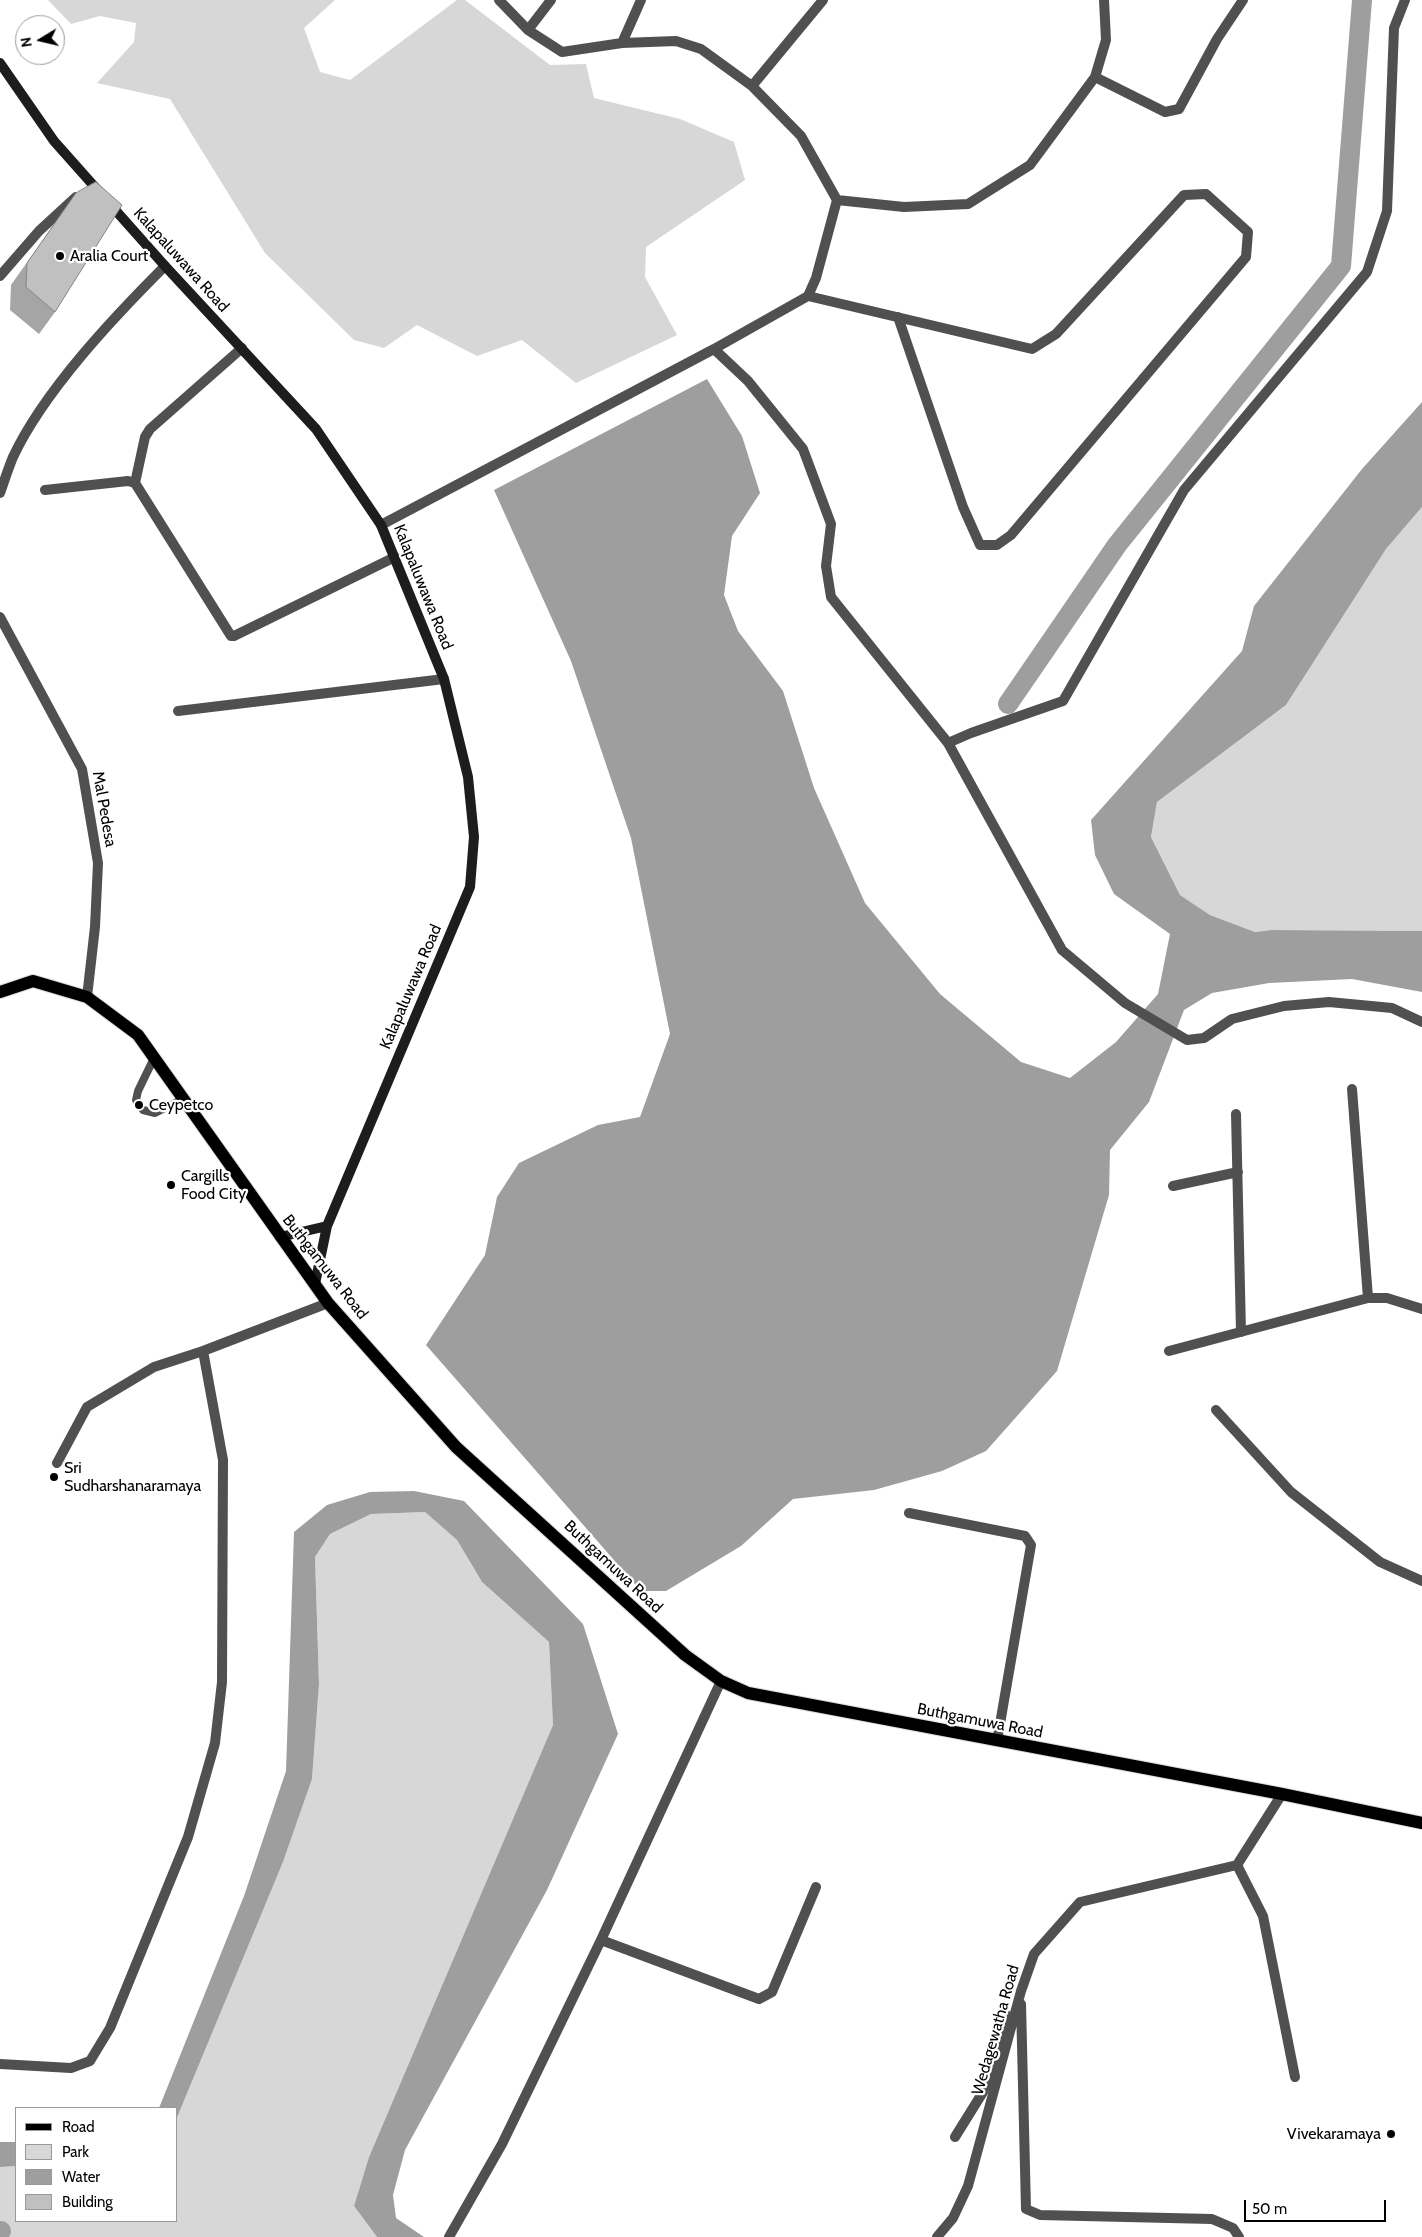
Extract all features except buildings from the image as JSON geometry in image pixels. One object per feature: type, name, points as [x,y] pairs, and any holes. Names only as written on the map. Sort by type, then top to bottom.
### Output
[{"type":"main road","name":"Buthgamuwa Road","points":[[0,992],[33,981],[87,997],[138,1035],[328,1303],[456,1447],[581,1559],[685,1656],[721,1681],[748,1693],[1282,1794],[1422,1823]]},
{"type":"street","points":[[381,525],[714,349],[808,296],[816,278],[837,200],[801,136],[752,86],[701,49],[676,41],[622,42],[562,52],[528,30],[499,0]]},
{"type":"street","points":[[528,30],[551,0]]},
{"type":"street","points":[[622,42],[641,0]]},
{"type":"street","points":[[752,86],[823,0]]},
{"type":"street","points":[[837,200],[904,207],[968,204],[1030,165],[1095,77],[1106,40],[1104,0]]},
{"type":"street","points":[[1095,77],[1165,112],[1179,109],[1217,39],[1242,0]]},
{"type":"street","points":[[948,743],[971,733],[1063,701],[1184,490],[1367,272],[1387,212],[1394,28],[1405,0]]},
{"type":"street","name":"Kalapaluwawa Road","points":[[0,64],[54,141],[165,266],[316,429],[381,525],[444,679],[468,777],[474,837],[470,887],[327,1226],[315,1284]]},
{"type":"street","points":[[0,276],[39,231],[92,182]]},
{"type":"street","points":[[808,296],[898,317],[1032,349],[1056,334],[1184,195],[1206,194],[1248,232],[1246,257],[1012,535],[997,544],[980,545],[963,507],[898,317]]},
{"type":"street","points":[[0,493],[13,457],[40,412],[76,363],[165,266]]},
{"type":"street","points":[[135,483],[145,437],[150,429],[242,348]]},
{"type":"street","points":[[714,349],[748,381],[803,449],[831,524],[826,566],[831,597],[948,743],[1062,950],[1126,1003],[1187,1040],[1204,1038],[1232,1019],[1284,1006],[1329,1002],[1392,1008],[1422,1022]]},
{"type":"street","points":[[45,490],[128,480],[135,483],[231,636],[395,557]]},
{"type":"street","name":"Mal Pedesa","points":[[0,617],[82,769],[98,863],[95,926],[87,997]]},
{"type":"street","points":[[178,711],[444,679]]},
{"type":"street","points":[[1352,1089],[1368,1298]]},
{"type":"street","points":[[1236,1114],[1240,1332]]},
{"type":"street","points":[[1173,1186],[1238,1172]]},
{"type":"street","points":[[280,1237],[327,1226]]},
{"type":"street","points":[[1169,1351],[1368,1298],[1387,1298],[1422,1309]]},
{"type":"street","points":[[57,1463],[87,1407],[154,1367],[203,1351],[328,1303]]},
{"type":"street","points":[[0,2064],[71,2068],[90,2062],[110,2028],[188,1837],[215,1743],[222,1682],[224,1460],[203,1351]]},
{"type":"street","points":[[1216,1410],[1292,1492],[1380,1562],[1422,1581]]},
{"type":"street","points":[[909,1513],[1025,1536],[1031,1545],[997,1741]]},
{"type":"street","points":[[449,2237],[502,2144],[601,1940],[721,1681]]},
{"type":"street","points":[[1282,1794],[1237,1865],[1264,1916],[1295,2077]]},
{"type":"street","name":"Wedagewatha Road","points":[[937,2237],[953,2218],[968,2186],[1021,1991],[1034,1954],[1080,1902],[1237,1865]]},
{"type":"street","points":[[601,1940],[760,1999],[772,1992],[816,1887]]},
{"type":"street","points":[[955,2137],[983,2092],[1012,2004],[1021,1991]]},
{"type":"street","points":[[1021,1991],[1026,2209],[1040,2215],[1212,2219],[1233,2228],[1240,2237]]},
{"type":"lane","points":[[154,1058],[138,1091],[136,1100],[143,1110],[154,1113],[183,1100]]},
{"type":"green space","points":[[48,0],[335,0],[304,28],[320,72],[350,80],[457,0],[465,0],[550,65],[586,64],[594,98],[680,119],[734,142],[745,180],[646,247],[645,277],[677,335],[576,383],[522,340],[477,356],[417,325],[384,348],[354,340],[265,253],[170,99],[97,83],[134,42],[136,23],[100,16],[71,24],[65,18],[65,15],[62,15]]},
{"type":"green space","points":[[1422,507],[1422,931],[1271,930],[1255,932],[1210,915],[1180,895],[1151,837],[1157,802],[1286,705],[1386,549]]},
{"type":"green space","points":[[425,1512],[457,1540],[482,1582],[549,1642],[553,1725],[369,2157],[354,2206],[377,2237],[0,2237],[0,2167],[15,2166],[15,2222],[178,2222],[178,2115],[283,1862],[312,1779],[319,1684],[315,1557],[330,1534],[371,1514]]},
{"type":"water","points":[[707,379],[742,436],[760,493],[732,536],[724,595],[738,631],[783,691],[814,788],[865,903],[940,994],[1021,1062],[1070,1078],[1116,1042],[1158,994],[1170,934],[1114,894],[1095,855],[1091,820],[1242,651],[1254,606],[1362,469],[1422,402],[1422,507],[1386,549],[1286,705],[1157,802],[1151,837],[1180,895],[1210,915],[1255,932],[1271,930],[1422,931],[1422,992],[1352,979],[1269,983],[1212,993],[1184,1010],[1149,1102],[1110,1150],[1109,1195],[1057,1371],[986,1451],[942,1471],[874,1490],[793,1499],[741,1546],[666,1591],[641,1591],[426,1345],[485,1255],[497,1197],[519,1163],[598,1125],[640,1117],[670,1034],[631,838],[571,661],[494,490]]},
{"type":"water","points":[[414,1491],[464,1501],[583,1624],[618,1734],[547,1890],[405,2150],[393,2195],[396,2218],[424,2237],[377,2237],[354,2206],[369,2157],[553,1725],[549,1642],[482,1582],[457,1540],[425,1512],[371,1514],[330,1534],[315,1557],[319,1684],[312,1779],[283,1862],[178,2115],[178,2107],[159,2107],[244,1896],[286,1771],[294,1532],[327,1505],[370,1492]]},
{"type":"water","points":[[0,2142],[15,2142],[15,2166],[0,2167]]},
{"type":"waterway","points":[[1008,704],[1117,545],[1341,266],[1362,0]]},
{"type":"place","name":"Aralia Court","points":[[60,256]]},
{"type":"place","name":"Ceypetco","points":[[139,1105]]},
{"type":"place","name":"Cargills Food City","points":[[171,1185]]},
{"type":"place","name":"Sri Sudharshanaramaya","points":[[54,1477]]},
{"type":"place","name":"Vivekaramaya","points":[[1391,2134]]}]
